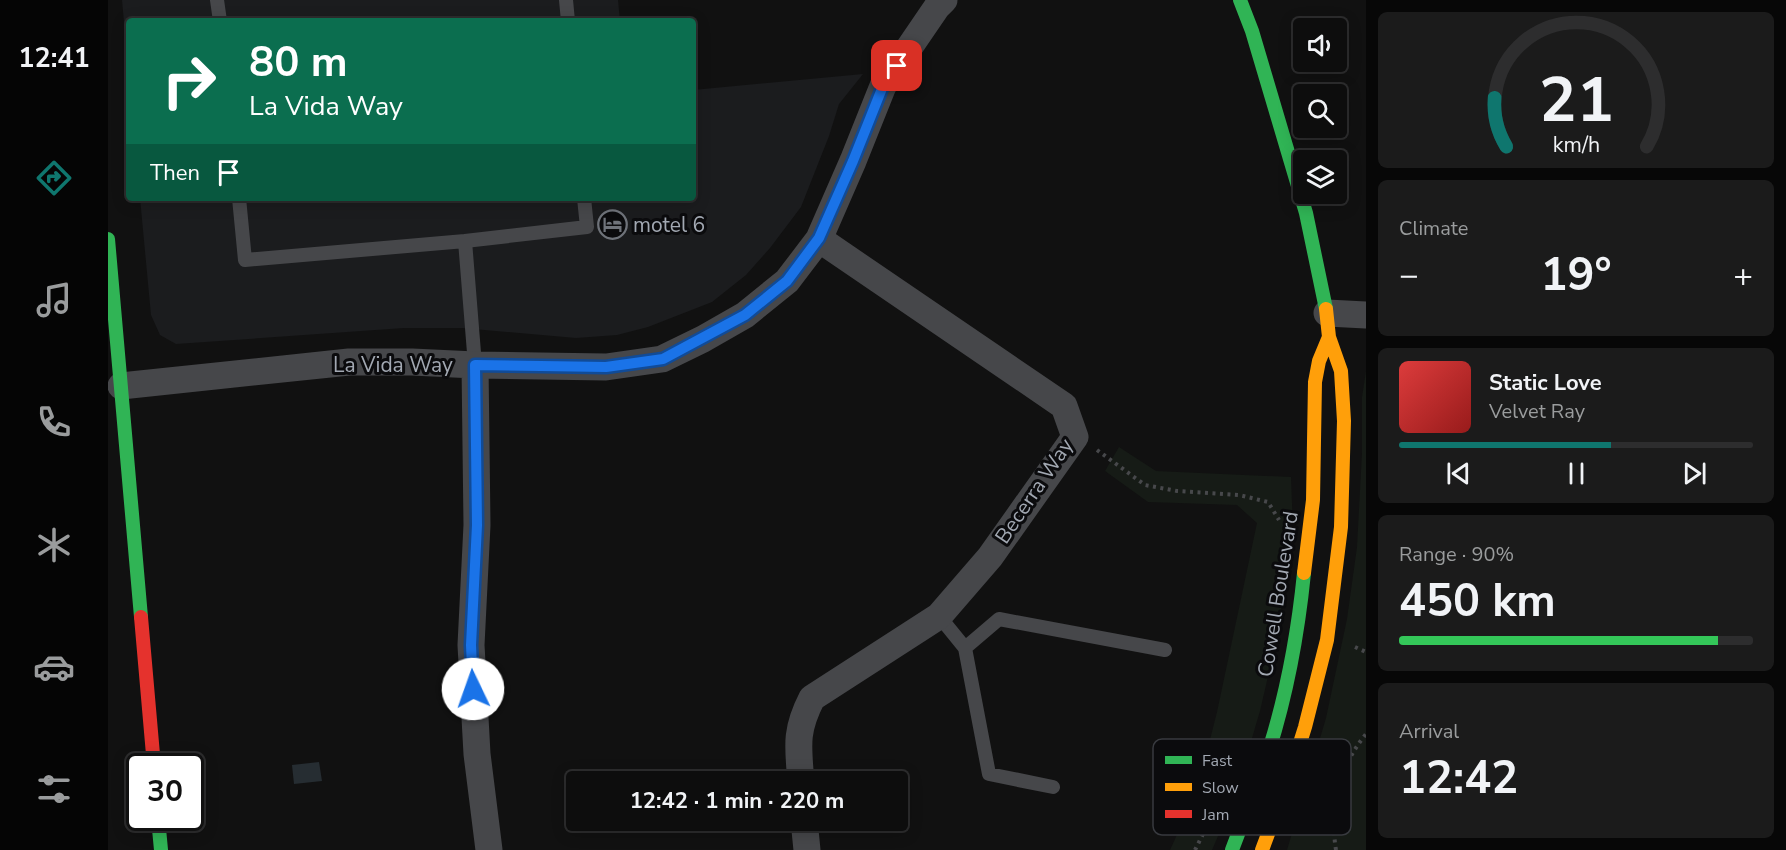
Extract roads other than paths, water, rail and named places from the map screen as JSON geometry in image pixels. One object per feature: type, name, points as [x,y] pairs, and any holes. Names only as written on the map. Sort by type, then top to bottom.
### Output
[{"type":"main road","points":[[1240,0],[1252,31],[1306,213],[1328,325],[1341,371],[1344,421],[1342,515],[1333,601],[1327,640],[1301,739]]},
{"type":"main road","points":[[108,239],[153,753]]},
{"type":"main road","name":"Cowell Boulevard","points":[[1272,739],[1299,620],[1313,500],[1315,382],[1328,325]]},
{"type":"main road","points":[[159,831],[161,850]]},
{"type":"main road","name":"Cowell Boulevard","points":[[1232,850],[1238,835]]},
{"type":"main road","points":[[1262,850],[1268,835]]},
{"type":"street","name":"La Vida Way","points":[[121,386],[349,362],[606,367],[663,359],[745,315],[787,281],[819,238],[883,86],[944,0]]},
{"type":"street","name":"Becerra Way","points":[[800,771],[798,740],[802,718],[812,698],[939,616],[990,558],[1075,437],[1064,406],[819,238]]},
{"type":"street","points":[[1328,325],[1366,315]]},
{"type":"street","points":[[475,365],[477,525],[471,645],[477,754],[489,850]]},
{"type":"street","points":[[805,831],[807,850]]},
{"type":"lane","points":[[217,0],[220,18]]},
{"type":"lane","points":[[566,0],[568,18]]},
{"type":"lane","points":[[239,201],[245,260],[465,241],[587,227],[584,201]]},
{"type":"lane","points":[[465,241],[475,365]]},
{"type":"lane","points":[[939,616],[965,648],[989,774],[1053,787]]},
{"type":"lane","points":[[965,648],[999,619],[1165,650]]},
{"type":"place","name":"motel 6","points":[[612,225]]}]
